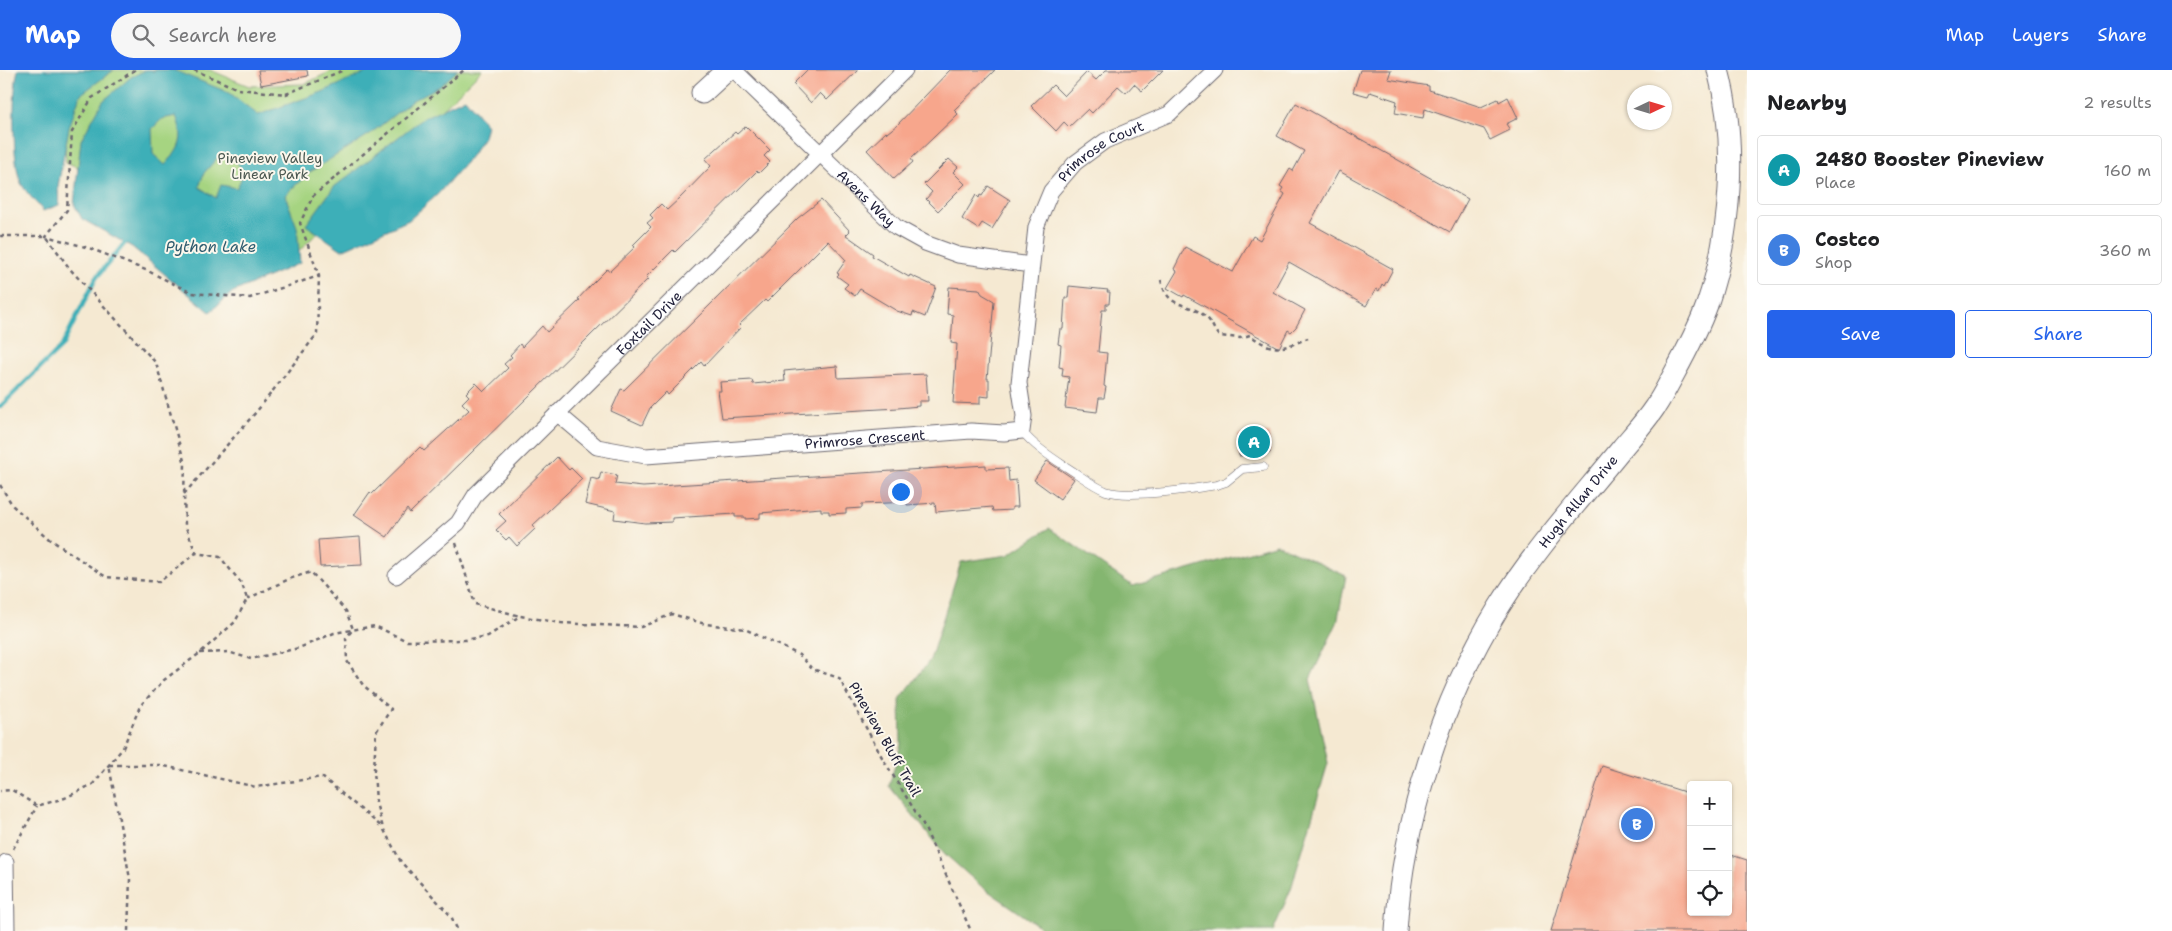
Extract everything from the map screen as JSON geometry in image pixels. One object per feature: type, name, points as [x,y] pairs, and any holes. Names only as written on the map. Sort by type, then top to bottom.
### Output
[{"type":"main road","points":[[702,93],[727,70]]},
{"type":"main road","name":"Hugh Allan Drive","points":[[1396,931],[1398,902],[1418,798],[1431,753],[1474,651],[1499,607],[1526,566],[1656,406],[1693,340],[1707,305],[1717,269],[1729,195],[1726,114],[1718,70]]},
{"type":"street","name":"Avens Way","points":[[734,70],[896,227],[924,244],[958,254],[1032,265]]},
{"type":"street","name":"Foxtail Drive","points":[[396,576],[458,523],[476,494],[819,152],[904,70]]},
{"type":"street","name":"Primrose Court","points":[[1032,265],[1036,227],[1051,191],[1075,163],[1105,141],[1169,114],[1215,70]]},
{"type":"street","points":[[1022,431],[1024,416],[1018,383],[1032,265]]},
{"type":"street","name":"Primrose Crescent","points":[[557,413],[597,447],[646,456],[971,431],[1004,433],[1022,431]]},
{"type":"street","points":[[6,862],[7,931]]},
{"type":"lane","points":[[1022,431],[1031,442],[1061,463],[1100,488],[1116,493],[1144,493],[1217,485],[1226,482],[1242,469],[1263,467]]},
{"type":"path","points":[[46,236],[67,210],[72,132],[92,98],[136,70]]},
{"type":"path","points":[[194,70],[238,89],[286,94],[344,70]]},
{"type":"path","points":[[184,494],[257,410],[317,334],[319,276],[300,223],[313,196],[464,70]]},
{"type":"path","points":[[0,236],[46,236],[89,248],[148,271],[192,293],[250,298],[319,276]]},
{"type":"path","points":[[46,236],[70,269],[156,363],[185,464],[185,525],[196,553]]},
{"type":"path","points":[[1161,280],[1164,293],[1172,301],[1197,310],[1209,319],[1219,336],[1240,338],[1250,335],[1264,345],[1273,348],[1284,348],[1308,338]]},
{"type":"path","points":[[0,486],[13,506],[51,540],[106,577],[160,582],[196,553],[220,557],[242,584],[247,599]]},
{"type":"path","name":"Pineview Bluff Trail","points":[[452,528],[475,604],[520,616],[561,623],[641,627],[672,614],[705,624],[745,629],[801,656],[812,669],[838,678],[922,824],[971,931]]},
{"type":"path","points":[[6,862],[37,806],[65,798],[93,784],[124,748],[140,706],[164,680],[200,653],[235,622],[247,599],[289,579],[310,572],[346,611],[353,629]]},
{"type":"path","points":[[200,653],[228,652],[251,659],[299,648],[334,633],[375,626],[407,641],[464,640],[488,636],[520,616]]},
{"type":"path","points":[[353,629],[346,638],[347,661],[362,684],[391,709],[376,732],[376,803],[383,828],[401,862],[451,916],[458,931]]},
{"type":"path","points":[[109,764],[160,765],[256,787],[322,777],[383,828]]},
{"type":"path","points":[[109,764],[130,879],[128,931]]},
{"type":"path","points":[[0,790],[12,790],[37,806]]},
{"type":"green space","name":"Python Lake","points":[[62,70],[210,70],[249,86],[304,84],[334,70],[482,70],[287,263],[66,162]]},
{"type":"green space","points":[[1049,528],[1133,586],[1277,544],[1346,576],[1337,623],[1310,679],[1328,763],[1291,889],[1273,931],[1046,931],[981,886],[945,854],[889,786],[901,744],[900,699],[930,660],[961,562],[1008,555]]},
{"type":"water","points":[[18,70],[114,70],[80,95],[69,128],[58,186],[59,205],[43,211],[23,187],[18,174],[14,127]]},
{"type":"water","name":"Python Lake","points":[[146,70],[152,70],[153,72],[154,70],[173,70],[230,93],[258,115],[322,92],[372,70],[458,70],[440,86],[413,100],[370,134],[310,172],[285,195],[297,227],[300,263],[233,292],[210,312],[132,247],[82,219],[74,204],[81,140],[103,101],[131,77]],"holes":[[[176,116],[181,137],[180,143],[175,153],[165,165],[153,154],[152,129],[162,119]],[[218,157],[233,157],[244,172],[237,188],[221,185],[216,198],[199,187],[204,173]]]},
{"type":"water","points":[[465,98],[487,125],[484,137],[471,156],[438,194],[409,220],[342,250],[306,225],[334,187],[423,118]]},
{"type":"building","points":[[258,70],[307,70],[308,76],[261,85]]},
{"type":"building","points":[[807,70],[858,70],[827,100],[820,93],[811,103],[793,84]]},
{"type":"building","points":[[950,70],[995,70],[954,110],[958,114],[911,159],[913,162],[894,179],[867,150],[886,132],[897,125]]},
{"type":"building","points":[[1106,70],[1163,70],[1142,91],[1134,84],[1126,93],[1118,86],[1092,113],[1088,109],[1069,127],[1064,122],[1056,131],[1031,106],[1053,85],[1064,96],[1087,72],[1096,80]]},
{"type":"building","points":[[1360,70],[1391,70],[1388,79],[1429,86],[1429,90],[1481,107],[1498,99],[1499,102],[1508,97],[1518,118],[1506,124],[1510,130],[1490,140],[1484,129],[1425,109],[1423,118],[1395,113],[1397,101],[1370,92],[1368,96],[1353,92]]},
{"type":"building","points":[[1296,103],[1468,199],[1450,232],[1339,171],[1310,223],[1393,269],[1384,286],[1382,284],[1379,291],[1376,289],[1366,306],[1289,262],[1273,292],[1305,310],[1296,327],[1291,332],[1288,330],[1279,348],[1184,295],[1183,297],[1167,288],[1177,271],[1174,269],[1185,247],[1233,272],[1253,236],[1260,240],[1285,194],[1281,191],[1283,188],[1280,186],[1290,169],[1293,171],[1304,151],[1277,136]]},
{"type":"building","points":[[746,126],[770,150],[764,156],[770,162],[759,173],[757,171],[675,252],[673,250],[646,277],[648,279],[410,513],[407,509],[387,537],[354,515],[370,492],[372,494],[420,447],[424,451],[469,410],[462,403],[469,396],[466,393],[476,383],[484,391],[508,368],[504,364],[512,357],[510,355],[520,344],[522,347],[542,326],[547,332],[580,300],[578,299],[607,269],[609,272],[635,247],[633,245],[651,227],[647,223],[653,218],[650,215],[661,204],[667,210],[680,198],[711,166],[705,159],[735,132],[737,134]]},
{"type":"building","points":[[949,159],[958,167],[953,172],[965,184],[938,211],[926,199],[932,192],[924,184]]},
{"type":"building","points":[[988,186],[1010,200],[992,229],[982,223],[978,229],[962,219],[976,195],[979,198],[980,195],[982,196]]},
{"type":"building","points":[[821,200],[850,231],[846,235],[873,254],[872,256],[909,277],[910,275],[936,287],[925,317],[913,312],[912,316],[897,311],[860,289],[855,296],[844,288],[848,284],[837,276],[839,274],[837,273],[846,260],[828,241],[767,302],[765,300],[739,325],[741,327],[704,366],[701,362],[668,395],[666,392],[650,408],[642,425],[611,411],[621,389],[624,390],[798,218]]},
{"type":"building","points":[[1069,286],[1108,290],[1107,292],[1110,292],[1109,304],[1106,304],[1106,310],[1102,310],[1098,352],[1107,353],[1104,386],[1106,387],[1104,398],[1099,398],[1097,412],[1065,408],[1069,377],[1062,376],[1063,368],[1059,367],[1061,345],[1058,344],[1060,329],[1063,329],[1065,298],[1068,298]]},
{"type":"building","points":[[949,287],[979,289],[982,294],[994,301],[987,379],[989,379],[989,397],[980,396],[980,404],[953,403],[957,344],[951,343],[953,315],[947,314]]},
{"type":"building","points":[[837,366],[838,378],[926,374],[928,401],[919,401],[919,406],[898,408],[722,418],[718,391],[721,391],[720,382],[752,380],[753,384],[785,381],[784,371]]},
{"type":"building","points":[[1269,433],[1270,453],[1239,456],[1238,435]]},
{"type":"building","points":[[557,457],[569,470],[571,468],[582,479],[532,526],[535,529],[517,546],[509,537],[506,540],[496,530],[506,521],[499,514]]},
{"type":"building","points":[[1047,461],[1074,479],[1060,499],[1034,480]]},
{"type":"building","points":[[986,465],[986,469],[1008,468],[1009,481],[1016,480],[1018,507],[1012,507],[1012,510],[993,511],[992,507],[936,512],[935,503],[907,505],[907,502],[862,504],[862,508],[846,509],[846,513],[829,514],[829,511],[821,511],[821,508],[760,513],[760,518],[745,519],[745,517],[735,517],[735,514],[672,518],[672,522],[645,523],[614,519],[615,511],[585,504],[591,478],[599,480],[601,472],[617,475],[615,484],[643,487]]},
{"type":"building","points":[[360,537],[362,565],[320,567],[318,540]]},
{"type":"building","points":[[1602,766],[1687,793],[1687,916],[1732,916],[1732,855],[1747,860],[1747,931],[1551,931]]},
{"type":"waterway","points":[[0,407],[62,346],[96,278],[128,239]]},
{"type":"place","name":"2480 Booster Pineview","points":[[1254,442]]},
{"type":"place","name":"Costco","points":[[1637,824]]},
{"type":"park label","name":"Pineview Valley Linear Park","points":[[270,166]]}]
